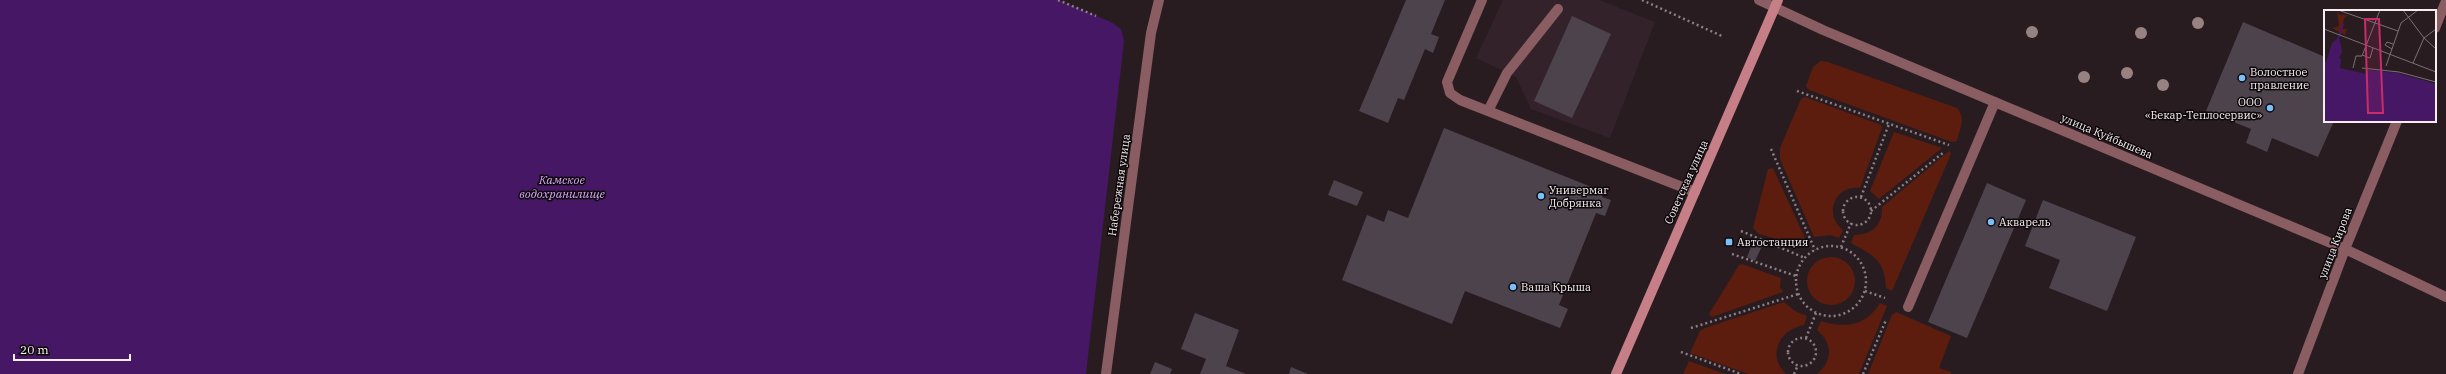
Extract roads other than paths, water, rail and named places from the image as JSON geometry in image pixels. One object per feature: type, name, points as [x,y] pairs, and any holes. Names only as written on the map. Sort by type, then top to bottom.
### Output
[{"type":"street","name":"Набережная улица","points":[[1106,374],[1151,33],[1159,0]]},
{"type":"street","points":[[1482,0],[1447,82],[1450,93],[1460,100],[1695,192]]},
{"type":"street","name":"улица Куйбышева","points":[[1759,0],[1776,4],[1995,102],[2345,249],[2446,297]]},
{"type":"street","points":[[2436,26],[2446,1]]},
{"type":"street","name":"Советская улица","points":[[1616,374],[1776,4]]},
{"type":"street","points":[[1488,111],[1507,73],[1558,9]]},
{"type":"street","points":[[1908,306],[1995,102]]},
{"type":"street","name":"улица Кирова","points":[[2298,374],[2345,249],[2397,122]]},
{"type":"water","name":"Камское водохранилище","points":[[0,0],[1058,0],[1111,22],[1121,29],[1124,41],[1086,374],[0,374]]},
{"type":"place","name":"Волостное правление","points":[[2242,78]]},
{"type":"place","name":"ООО «Бекар-Теплосервис»","points":[[2270,108]]},
{"type":"place","name":"Универмаг Добрянка","points":[[1541,196]]},
{"type":"place","name":"Акварель","points":[[1991,222]]},
{"type":"place","name":"Автостанция","points":[[1729,242]]},
{"type":"place","name":"Ваша Крыша","points":[[1513,287]]}]
